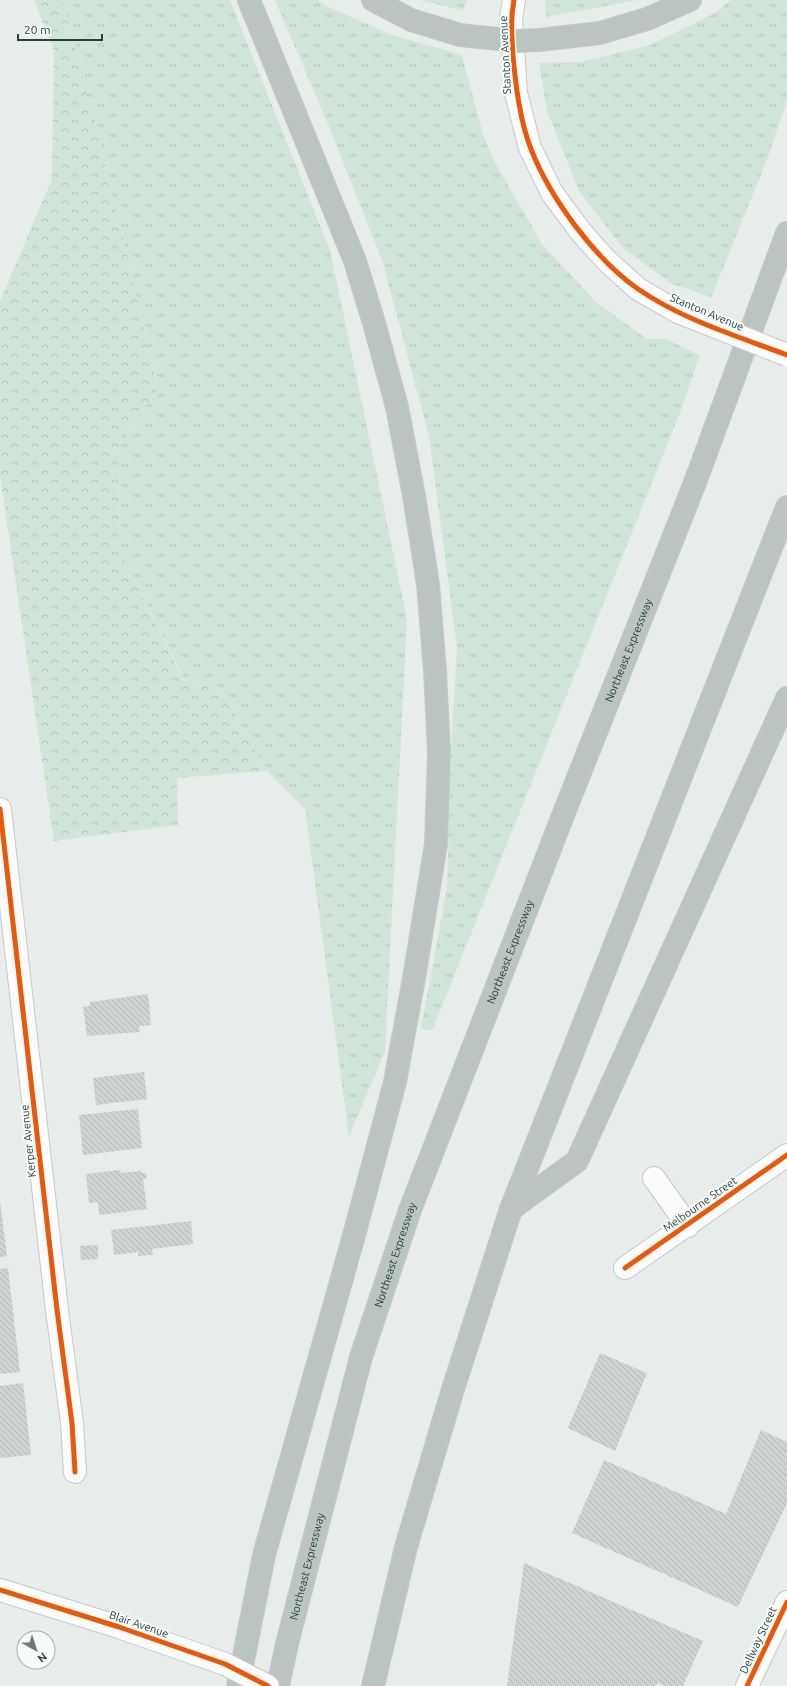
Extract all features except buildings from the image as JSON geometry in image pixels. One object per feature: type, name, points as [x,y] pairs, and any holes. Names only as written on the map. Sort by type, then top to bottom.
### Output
[{"type":"highway","points":[[238,1686],[264,1555],[353,1239],[395,1082],[436,844],[439,752],[435,671],[428,584],[414,496],[396,407],[374,323],[355,261],[250,0]]},
{"type":"highway","points":[[372,0],[411,20],[460,35],[517,41],[600,33],[647,19],[690,0]]},
{"type":"highway","name":"Northeast Expressway","points":[[278,1686],[287,1644],[361,1357],[410,1210],[696,480],[787,233]]},
{"type":"highway","points":[[373,1686],[406,1547],[453,1389],[511,1209],[787,507]]},
{"type":"highway","points":[[511,1209],[577,1161],[787,698]]},
{"type":"street","name":"Stanton Avenue","points":[[514,0],[511,18],[516,93],[530,148],[552,193],[580,232],[606,260],[638,288],[678,312],[787,356]]},
{"type":"street","name":"Kerper Avenue","points":[[0,809],[57,1310],[72,1423],[75,1472]]},
{"type":"street","name":"Melbourne Street","points":[[625,1268],[688,1226],[787,1155]]},
{"type":"street","points":[[654,1178],[688,1226]]},
{"type":"street","name":"Blair Avenue","points":[[0,1590],[119,1627],[224,1664],[268,1686]]},
{"type":"street","name":"Dellway Street","points":[[747,1686],[787,1602]]},
{"type":"green space","points":[[34,0],[62,0],[100,140],[158,388],[120,444],[119,548],[184,681],[220,688],[267,771],[177,778],[178,825],[54,841],[0,475],[0,301],[52,179],[54,51]]},
{"type":"green space","points":[[62,0],[230,0],[330,250],[407,619],[385,1051],[349,1137],[305,809],[267,771],[220,688],[185,681],[119,548],[120,444],[158,388],[100,140]]},
{"type":"green space","points":[[275,0],[318,0],[322,4],[392,35],[462,55],[483,134],[493,159],[542,244],[596,302],[647,339],[666,339],[700,355],[681,410],[432,1031],[421,1029],[447,887],[451,749],[457,648],[429,436],[382,260],[328,124]]},
{"type":"green space","points":[[420,0],[467,0],[463,11]]},
{"type":"green space","points":[[545,0],[638,0],[546,17]]},
{"type":"green space","points":[[731,0],[787,0],[787,100],[768,157],[711,298],[672,284],[623,248],[579,191],[547,111],[539,63],[580,62],[650,45],[715,13]]},
{"type":"cycle path","points":[[514,0],[512,22],[513,57],[517,92],[527,138],[539,168],[562,207],[576,226],[590,244],[622,276],[655,300],[673,310],[711,326],[787,355]]},
{"type":"cycle path","points":[[0,809],[57,1310],[72,1423],[75,1472]]},
{"type":"cycle path","points":[[625,1268],[787,1155]]},
{"type":"cycle path","points":[[0,1590],[119,1627],[225,1664],[268,1686]]},
{"type":"cycle path","points":[[747,1686],[787,1602]]}]
